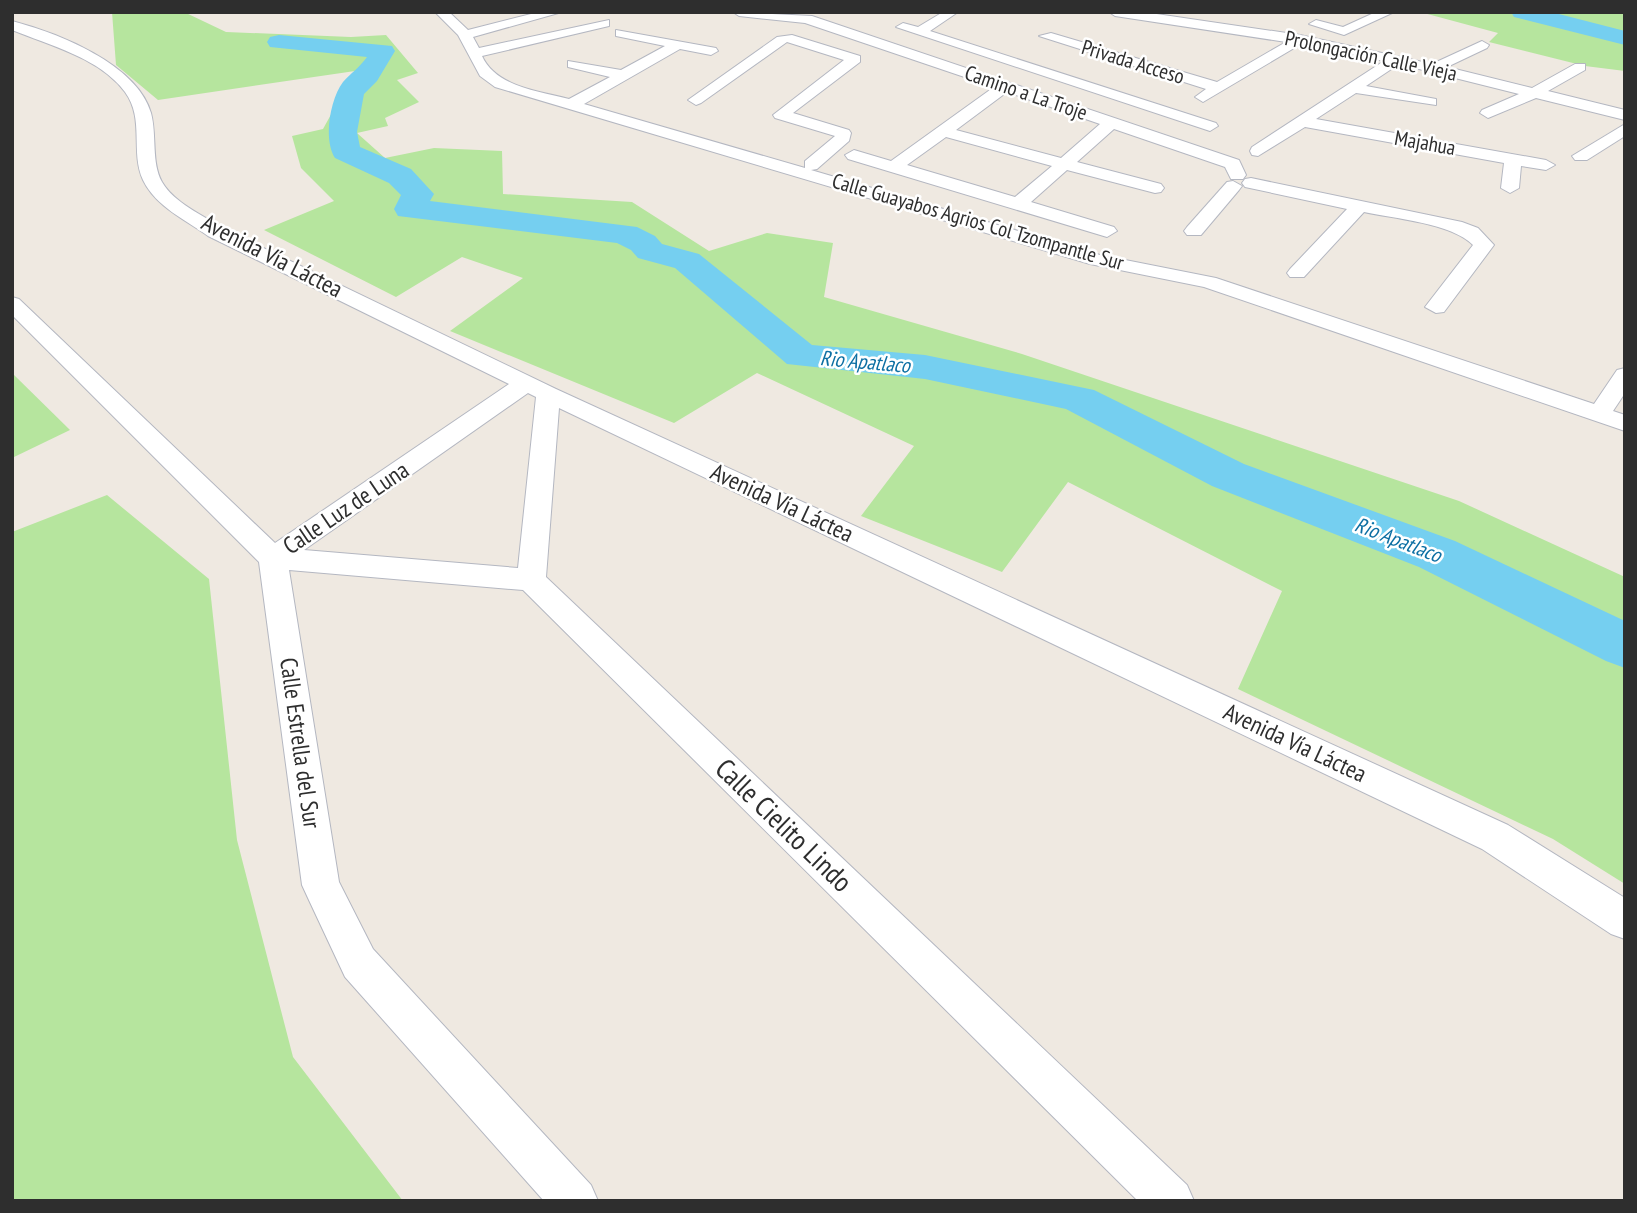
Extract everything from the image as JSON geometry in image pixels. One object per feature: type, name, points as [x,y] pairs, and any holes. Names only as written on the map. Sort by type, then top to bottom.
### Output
[{"type":"street","name":"Calle Guayabos Agrios Col Tzompantle Sur","points":[[440,12],[465,34],[472,54],[485,76],[500,84],[1097,260],[1209,282],[1625,422]]},
{"type":"street","points":[[465,34],[556,12]]},
{"type":"street","name":"Camino a La Troje","points":[[739,12],[812,15],[1006,86],[1233,164],[1240,181]]},
{"type":"street","points":[[920,32],[952,12]]},
{"type":"street","name":"Prolongación Calle Vieja","points":[[1115,12],[1300,39],[1398,58],[1532,94],[1625,115]]},
{"type":"street","points":[[1306,21],[1344,31],[1384,15],[1382,12]]},
{"type":"street","points":[[696,100],[788,38],[812,15]]},
{"type":"street","points":[[472,54],[604,23]]},
{"type":"street","name":"Avenida Vía Láctea","points":[[12,25],[92,59],[127,85],[140,103],[149,174],[166,198],[215,232],[537,388],[1495,837],[1625,920]]},
{"type":"street","name":"Privada Acceso","points":[[903,27],[1210,126]]},
{"type":"street","points":[[621,33],[711,51]]},
{"type":"street","name":"Privada Acceso","points":[[1046,36],[1219,88]]},
{"type":"street","points":[[788,38],[855,59],[781,115],[843,133],[843,136],[811,165]]},
{"type":"street","name":"Privada Acceso","points":[[1172,114],[1300,39]]},
{"type":"street","points":[[570,105],[679,44]]},
{"type":"street","points":[[1434,68],[1482,45]]},
{"type":"street","points":[[1258,151],[1398,58]]},
{"type":"street","points":[[573,64],[623,75]]},
{"type":"street","points":[[1488,113],[1532,94],[1580,67]]},
{"type":"street","points":[[894,167],[1006,86]]},
{"type":"street","points":[[1354,88],[1431,102]]},
{"type":"street","points":[[1018,204],[1112,122]]},
{"type":"street","name":"Majahua","points":[[1304,122],[1546,165]]},
{"type":"street","points":[[1581,156],[1625,129]]},
{"type":"street","points":[[942,131],[1155,188]]},
{"type":"street","points":[[1373,155],[1374,134]]},
{"type":"street","points":[[854,155],[1107,231]]},
{"type":"street","points":[[1510,188],[1513,159]]},
{"type":"street","points":[[1194,231],[1240,181],[1455,226],[1481,238],[1484,245],[1436,307]]},
{"type":"street","points":[[1297,273],[1359,207]]},
{"type":"street","points":[[12,303],[273,558]]},
{"type":"street","points":[[1599,414],[1625,375]]},
{"type":"street","points":[[531,580],[537,388]]},
{"type":"street","name":"Calle Luz de Luna","points":[[273,558],[537,388]]},
{"type":"street","name":"Calle Luz de Luna","points":[[273,558],[531,580]]},
{"type":"street","name":"Calle Estrella del Sur","points":[[273,558],[321,886],[359,963],[575,1201]]},
{"type":"street","name":"Calle Cielito Lindo","points":[[531,580],[1171,1201]]},
{"type":"green space","points":[[112,12],[184,12],[226,32],[351,37],[386,35],[418,73],[397,80],[419,102],[385,118],[388,126],[357,133],[385,158],[434,148],[502,151],[503,194],[632,202],[709,251],[767,233],[833,243],[824,297],[1022,354],[1459,501],[1625,577],[1625,884],[1553,839],[1238,689],[1282,591],[1068,482],[1002,572],[861,516],[914,446],[757,373],[674,423],[450,331],[523,278],[462,257],[396,297],[264,230],[334,201],[301,168],[292,136],[323,129],[355,71],[158,100],[116,65]]},
{"type":"green space","points":[[1420,12],[1625,12],[1625,71],[1585,66],[1489,42],[1498,33]]},
{"type":"green space","points":[[12,373],[70,430],[12,458]]},
{"type":"green space","points":[[107,495],[209,579],[237,840],[293,1057],[403,1201],[12,1201],[12,532]]},
{"type":"waterway","points":[[1522,12],[1625,38]]},
{"type":"waterway","name":"Rio Apatlaco","points":[[279,42],[383,51],[368,75],[354,86],[350,94],[343,132],[346,152],[400,176],[418,194],[410,209],[625,234],[643,243],[650,251],[687,261],[801,356],[925,367],[1079,399],[1228,475],[1437,554],[1625,646]]}]
